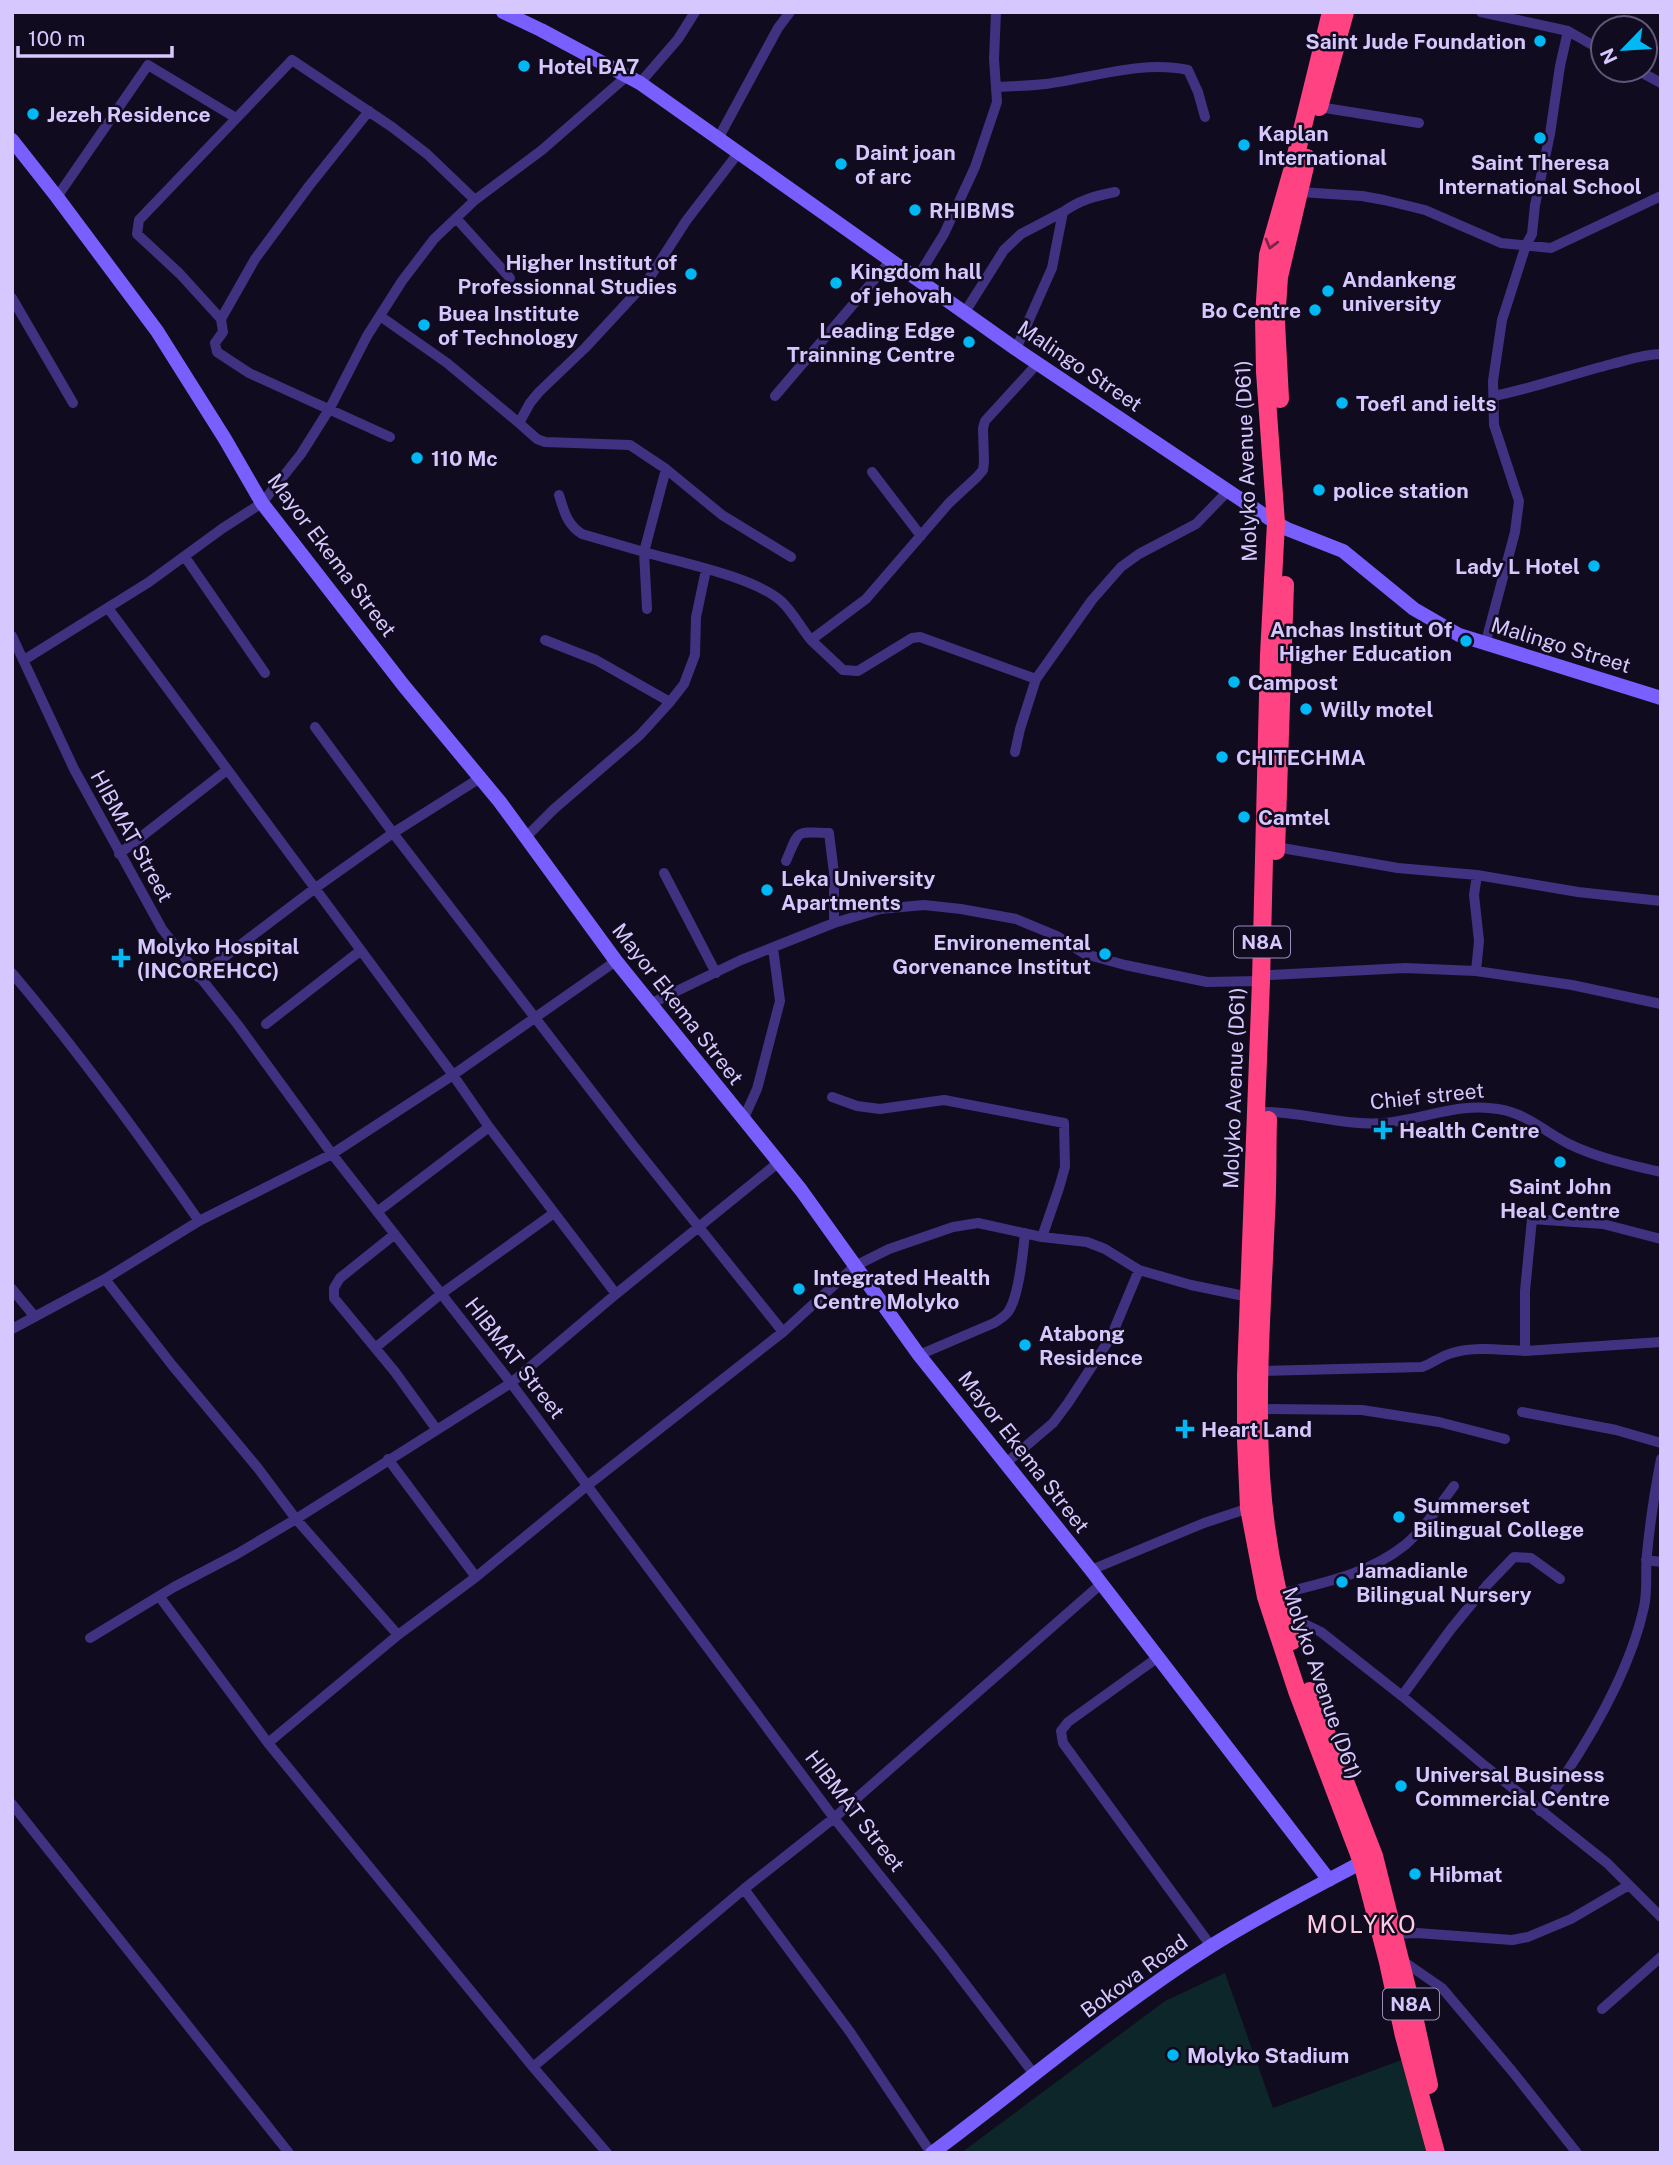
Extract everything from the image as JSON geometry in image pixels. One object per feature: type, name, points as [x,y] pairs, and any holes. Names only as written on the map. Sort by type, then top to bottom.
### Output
[{"type":"highway","name":"Molyko Avenue (D61)","points":[[1331,12],[1292,171],[1268,255],[1264,316],[1265,372],[1281,526],[1268,682],[1266,978],[1262,1112],[1249,1297],[1245,1409],[1249,1508],[1266,1597],[1280,1644],[1368,1859]]},
{"type":"highway","name":"Molyko Avenue (D61)","points":[[1266,978],[1276,847],[1281,526],[1276,322],[1282,264],[1319,107],[1345,12]]},
{"type":"highway","name":"Molyko Avenue (D61)","points":[[1262,1112],[1266,1213],[1258,1446],[1262,1503],[1270,1557],[1284,1614],[1368,1859]]},
{"type":"highway","name":"N8A","points":[[1368,1859],[1394,1934],[1424,2068],[1448,2153]]},
{"type":"highway","name":"N8A","points":[[1368,1859],[1404,2036],[1436,2153]]},
{"type":"street","name":"Malingo Street","points":[[503,12],[634,79],[1016,349],[1281,526],[1343,551],[1424,615],[1459,635],[1485,645],[1661,698]]},
{"type":"street","points":[[24,660],[108,608],[262,503],[294,464],[330,408],[367,335],[402,281],[434,239],[475,200],[634,79],[678,39],[695,12]]},
{"type":"street","points":[[719,138],[766,48],[790,12]]},
{"type":"street","points":[[917,278],[944,233],[975,167],[997,102],[994,59],[996,12]]},
{"type":"street","points":[[1481,12],[1568,31],[1589,43]]},
{"type":"street","points":[[1485,645],[1516,532],[1519,501],[1494,425],[1493,381],[1502,320],[1532,234],[1535,205],[1568,31]]},
{"type":"street","points":[[390,437],[249,373],[217,352],[215,343],[223,332],[221,319],[180,274],[137,234],[139,219],[292,60],[428,154],[475,200]]},
{"type":"street","points":[[57,197],[148,65],[236,118]]},
{"type":"street","points":[[996,87],[1045,84],[1139,69],[1179,68],[1188,70],[1205,117]]},
{"type":"street","points":[[1319,107],[1419,124]]},
{"type":"street","points":[[221,319],[255,259],[369,111]]},
{"type":"street","name":"Mayor Ekema Street","points":[[12,140],[17,155],[57,197],[156,331],[226,439],[262,503],[480,778],[616,961],[779,1162],[919,1355],[1091,1570],[1329,1880]]},
{"type":"street","points":[[519,423],[538,392],[585,348],[648,280],[686,221],[739,152]]},
{"type":"street","points":[[965,312],[1004,250],[1021,234],[1076,203],[1115,192]]},
{"type":"street","points":[[1299,192],[1362,196],[1404,205],[1502,243],[1551,248],[1661,196]]},
{"type":"street","points":[[1016,349],[1049,275],[1063,212]]},
{"type":"street","points":[[456,218],[510,278]]},
{"type":"street","points":[[775,396],[891,260]]},
{"type":"street","points":[[12,298],[73,403]]},
{"type":"street","points":[[380,316],[447,363],[537,439],[545,442],[630,445],[666,469],[722,515],[791,558]]},
{"type":"street","points":[[1494,396],[1650,354],[1661,354]]},
{"type":"street","points":[[811,640],[866,600],[949,502],[983,470],[985,421],[1038,363]]},
{"type":"street","points":[[647,609],[644,552],[666,469]]},
{"type":"street","points":[[872,472],[921,536]]},
{"type":"street","points":[[1015,752],[1037,679],[1092,600],[1121,567],[1139,554],[1196,524],[1228,491]]},
{"type":"street","points":[[559,495],[569,524],[582,534],[747,582],[771,594],[787,607],[811,640],[843,670],[858,671],[912,638],[920,637],[1037,679]]},
{"type":"street","points":[[185,556],[265,673]]},
{"type":"street","points":[[525,838],[554,809],[633,742],[684,684],[695,655],[696,617],[706,570]]},
{"type":"street","points":[[108,608],[489,1127],[616,1294]]},
{"type":"street","name":"HIBMAT Street","points":[[12,636],[74,769],[162,929],[332,1154],[511,1383],[834,1818],[1034,2074]]},
{"type":"street","points":[[545,640],[596,660],[670,702]]},
{"type":"street","points":[[315,727],[533,1018],[783,1332]]},
{"type":"street","points":[[119,854],[227,770]]},
{"type":"street","points":[[198,977],[393,833],[480,778]]},
{"type":"street","points":[[786,861],[798,834],[829,833],[834,873],[834,923]]},
{"type":"street","points":[[1276,847],[1398,868],[1477,875],[1565,890],[1661,901]]},
{"type":"street","points":[[664,873],[716,973]]},
{"type":"street","points":[[1476,971],[1479,941],[1474,895],[1477,875]]},
{"type":"street","points":[[650,1004],[773,947],[834,923],[894,907],[924,905],[1016,919],[1057,936],[1085,954],[1207,982],[1405,968],[1476,971],[1598,990],[1661,1004]]},
{"type":"street","points":[[743,1120],[757,1089],[780,1001],[773,947]]},
{"type":"street","points":[[266,1024],[360,951]]},
{"type":"street","points":[[12,1329],[105,1279],[199,1221],[313,1166],[453,1075],[616,961]]},
{"type":"street","points":[[12,973],[147,1146],[199,1221]]},
{"type":"street","points":[[832,1097],[857,1106],[880,1109],[943,1100],[1064,1123],[1065,1167],[1042,1237]]},
{"type":"street","name":"Chief street","points":[[1262,1112],[1381,1124],[1456,1108],[1498,1109],[1515,1113],[1567,1143],[1601,1157],[1661,1172]]},
{"type":"street","points":[[377,1212],[489,1127]]},
{"type":"street","points":[[90,1638],[159,1596],[296,1520],[511,1383],[698,1226],[779,1162]]},
{"type":"street","points":[[375,1348],[441,1294],[554,1213]]},
{"type":"street","points":[[1525,1351],[1525,1291],[1532,1219],[1603,1224],[1661,1238]]},
{"type":"street","points":[[268,1742],[398,1635],[476,1577],[783,1332],[855,1265],[889,1249],[953,1227],[978,1223],[1042,1237],[1087,1242],[1105,1249],[1139,1270],[1191,1285],[1249,1297]]},
{"type":"street","points":[[919,1355],[1003,1317],[1010,1310],[1019,1278],[1026,1233]]},
{"type":"street","points":[[395,1234],[340,1278],[334,1288],[334,1298],[396,1372],[436,1430]]},
{"type":"street","points":[[1006,1463],[1053,1423],[1069,1403],[1111,1337],[1139,1270]]},
{"type":"street","points":[[105,1279],[257,1467],[296,1520],[398,1635]]},
{"type":"street","points":[[12,1289],[35,1317]]},
{"type":"street","points":[[1260,1371],[1422,1367],[1441,1357],[1466,1350],[1525,1351],[1661,1342]]},
{"type":"street","points":[[1259,1409],[1349,1409],[1439,1422],[1505,1439]]},
{"type":"street","points":[[1522,1412],[1616,1430],[1661,1443]]},
{"type":"street","points":[[388,1459],[476,1577]]},
{"type":"street","points":[[1540,1811],[1585,1744],[1624,1668],[1646,1598],[1646,1560],[1658,1495],[1661,1459]]},
{"type":"street","points":[[1279,1594],[1345,1577],[1385,1558],[1406,1544],[1454,1486]]},
{"type":"street","points":[[1091,1570],[1249,1508]]},
{"type":"street","points":[[1402,1696],[1451,1629],[1514,1557],[1531,1558],[1560,1579]]},
{"type":"street","points":[[1646,1560],[1661,1562]]},
{"type":"street","points":[[533,2067],[744,1889],[834,1818],[1101,1584]]},
{"type":"street","points":[[159,1596],[268,1742],[533,2067],[607,2153]]},
{"type":"street","points":[[1284,1614],[1321,1632],[1402,1696],[1540,1811],[1588,1847],[1661,1917]]},
{"type":"street","points":[[1157,1658],[1068,1722],[1061,1731],[1063,1743],[1211,1946]]},
{"type":"street","points":[[12,1804],[289,2153]]},
{"type":"street","name":"Bokova Road","points":[[931,2153],[1139,1996],[1211,1946],[1368,1859]]},
{"type":"street","points":[[1394,1934],[1417,1933],[1512,1940],[1528,1937],[1571,1919],[1629,1885]]},
{"type":"street","points":[[744,1889],[850,2032],[931,2153]]},
{"type":"street","points":[[1602,2009],[1661,1956]]},
{"type":"street","points":[[1400,1959],[1441,1988],[1577,2153]]},
{"type":"green space","name":"Molyko Stadium","points":[[1225,1973],[1273,2108],[1404,2059],[1429,2153],[961,2153],[1165,2001]]},
{"type":"place","name":"Saint Jude Foundation","points":[[1540,41]]},
{"type":"place","name":"Hotel BA7","points":[[524,66]]},
{"type":"place","name":"Jezeh Residence","points":[[33,114]]},
{"type":"place","name":"Saint Theresa International School","points":[[1540,138]]},
{"type":"place","name":"Kaplan International","points":[[1244,145]]},
{"type":"place","name":"Daint joan of arc","points":[[841,164]]},
{"type":"place","name":"RHIBMS","points":[[915,210]]},
{"type":"place","name":"Higher Institut of Professionnal Studies","points":[[691,274]]},
{"type":"place","name":"Kingdom hall of jehovah","points":[[836,283]]},
{"type":"place","name":"Andankeng university","points":[[1328,291]]},
{"type":"place","name":"Bo Centre","points":[[1315,310]]},
{"type":"place","name":"Buea Institute of Technology","points":[[424,325]]},
{"type":"place","name":"Leading Edge Trainning Centre","points":[[969,342]]},
{"type":"place","name":"Toefl and ielts","points":[[1342,403]]},
{"type":"place","name":"110 Mc","points":[[417,458]]},
{"type":"place","name":"police station","points":[[1319,490]]},
{"type":"place","name":"Lady L Hotel","points":[[1594,566]]},
{"type":"place","name":"Anchas Institut Of Higher Education","points":[[1466,641]]},
{"type":"place","name":"Campost","points":[[1234,682]]},
{"type":"place","name":"Willy motel","points":[[1306,709]]},
{"type":"place","name":"CHITECHMA","points":[[1222,757]]},
{"type":"place","name":"Camtel","points":[[1244,817]]},
{"type":"place","name":"Leka University Apartments","points":[[767,890]]},
{"type":"place","name":"Environemental Gorvenance Institut","points":[[1105,954]]},
{"type":"place","name":"Molyko Hospital (INCOREHCC)","points":[[121,958]]},
{"type":"place","name":"Health Centre","points":[[1383,1130]]},
{"type":"place","name":"Saint John Heal Centre","points":[[1560,1162]]},
{"type":"place","name":"Integrated Health Centre Molyko","points":[[799,1289]]},
{"type":"place","name":"Atabong Residence","points":[[1025,1345]]},
{"type":"place","name":"Heart Land","points":[[1185,1429]]},
{"type":"place","name":"Summerset Bilingual College","points":[[1399,1517]]},
{"type":"place","name":"Jamadianle Bilingual Nursery","points":[[1342,1582]]},
{"type":"place","name":"Universal Business Commercial Centre","points":[[1401,1786]]},
{"type":"place","name":"Hibmat","points":[[1415,1874]]},
{"type":"place","name":"Molyko Stadium","points":[[1173,2055]]},
{"type":"district","name":"MOLYKO","points":[[1362,1924]]}]
